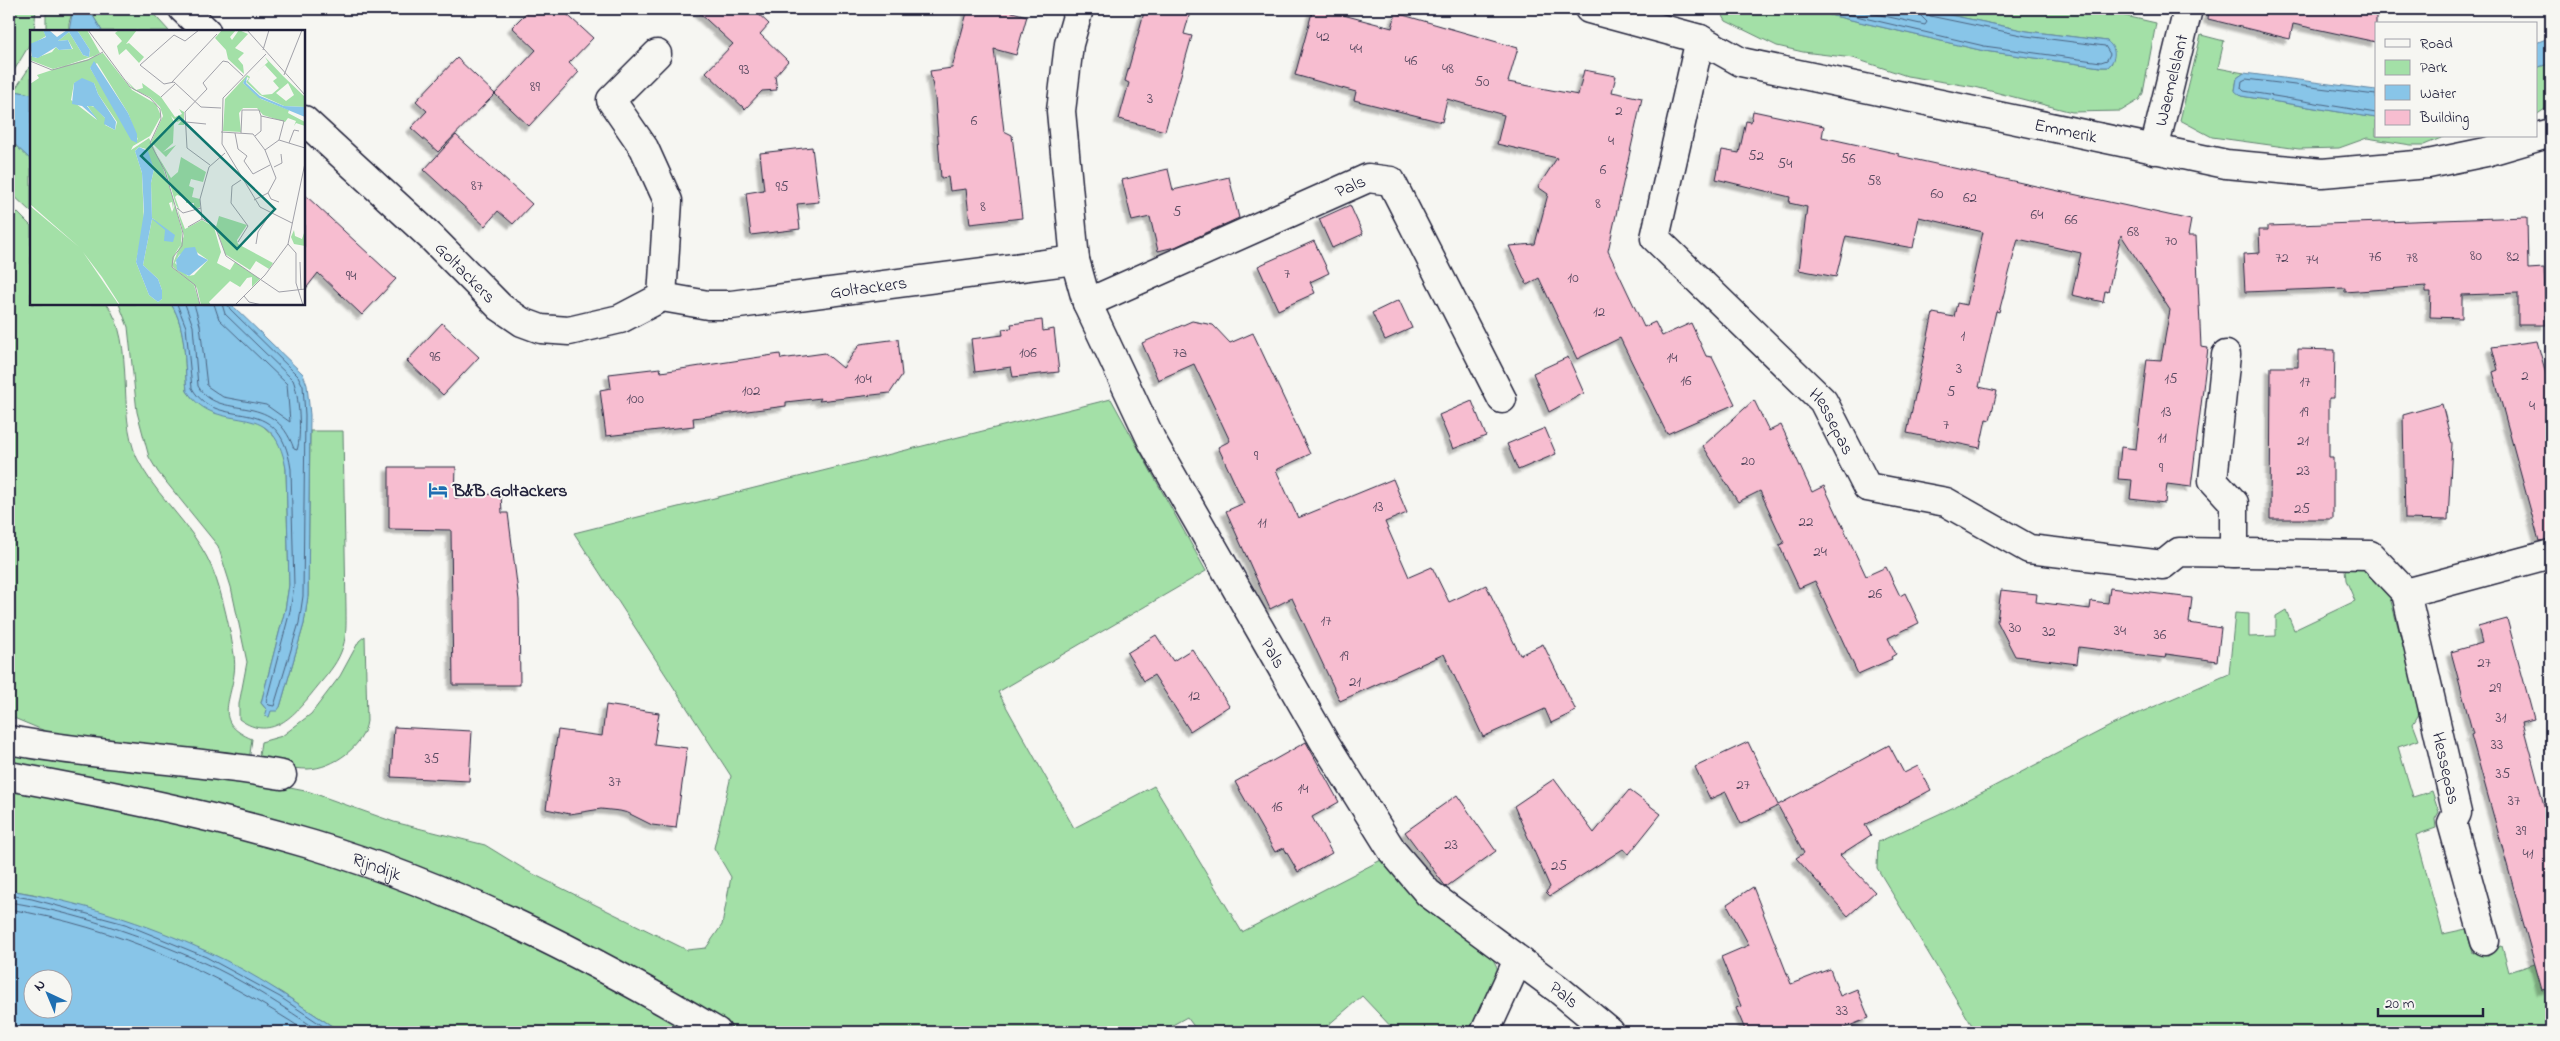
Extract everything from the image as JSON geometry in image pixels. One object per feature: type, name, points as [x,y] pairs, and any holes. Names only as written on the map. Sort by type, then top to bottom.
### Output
[{"type":"street","points":[[183,9],[205,30]]},
{"type":"street","name":"Pals","points":[[1079,9],[1069,44],[1061,111],[1075,260],[1087,303],[1152,441],[1325,743],[1393,852],[1428,893],[1558,989],[1610,1032]]},
{"type":"street","name":"Emmerik","points":[[1589,9],[1700,39],[1741,62],[2226,164],[2322,173],[2428,164],[2486,152],[2534,138]]},
{"type":"street","name":"Waemelslant","points":[[2154,150],[2188,9]]},
{"type":"street","name":"Hessepas","points":[[1700,39],[1655,238],[1823,401],[1867,487],[1946,502],[2029,549],[2163,565],[2179,552],[2370,555],[2406,593],[2457,813],[2452,823],[2485,941]]},
{"type":"street","points":[[657,54],[612,100],[644,148],[668,201],[662,297]]},
{"type":"street","name":"Goltackers","points":[[305,121],[432,238],[500,307],[522,322],[541,329],[569,331],[620,319],[662,297],[708,305],[731,305],[1075,260]]},
{"type":"street","name":"Emmerik","points":[[2538,137],[2551,133]]},
{"type":"street","name":"Pals","points":[[1087,303],[1368,178],[1391,181],[1502,399]]},
{"type":"street","points":[[2226,356],[2213,480],[2234,503],[2234,553]]},
{"type":"street","points":[[2406,593],[2551,554]]},
{"type":"street","points":[[9,740],[64,750],[164,758],[282,775]]},
{"type":"street","name":"Rijndijk","points":[[9,776],[170,806],[314,845],[397,875],[472,903],[528,928],[639,985],[717,1032]]},
{"type":"street","points":[[1485,1032],[1518,960]]},
{"type":"green space","points":[[9,9],[36,9],[34,30],[30,30],[30,44],[9,79]]},
{"type":"green space","points":[[46,9],[73,9],[69,30],[46,30]]},
{"type":"green space","points":[[89,9],[149,9],[168,30],[101,30]]},
{"type":"green space","points":[[1719,9],[1804,9],[1984,51],[2101,67],[2108,67],[2112,63],[2107,41],[2027,31],[1921,9],[2095,9],[2156,23],[2143,93],[2139,100],[2121,111],[2072,112],[1975,87],[1907,76],[1853,58],[1803,52],[1777,46],[1726,21]]},
{"type":"green space","points":[[2201,35],[2224,41],[2218,68],[2244,73],[2237,78],[2235,90],[2241,96],[2375,118],[2375,138],[2441,138],[2424,145],[2411,145],[2367,138],[2339,148],[2299,149],[2212,137],[2180,120]]},
{"type":"green space","points":[[2551,63],[2551,105],[2538,114],[2538,67]]},
{"type":"green space","points":[[30,67],[30,94],[14,91]]},
{"type":"green space","points":[[9,139],[30,159],[30,211],[9,191]]},
{"type":"green space","points":[[9,204],[30,225],[30,305],[108,305],[116,320],[124,358],[131,440],[137,458],[151,481],[201,547],[212,568],[220,590],[231,636],[234,660],[234,674],[227,712],[233,726],[240,733],[252,739],[249,761],[69,741],[9,716]]},
{"type":"green space","points":[[119,305],[172,305],[180,324],[184,346],[187,391],[193,399],[259,422],[280,442],[286,469],[289,585],[285,610],[261,703],[267,710],[268,717],[271,710],[280,707],[304,624],[308,596],[310,431],[343,431],[346,631],[343,647],[334,666],[309,697],[292,715],[283,722],[273,726],[263,728],[251,726],[239,719],[239,704],[247,662],[231,587],[218,546],[158,472],[149,457],[137,412],[128,327]]},
{"type":"green space","points":[[1111,399],[1206,571],[998,692],[1074,828],[1154,786],[1242,932],[1381,860],[1415,898],[1477,943],[1494,961],[1498,971],[1472,1032],[1396,1032],[1362,996],[1320,1032],[1198,1032],[1187,1017],[1160,1032],[735,1032],[681,999],[475,894],[9,767],[9,750],[190,768],[310,792],[394,822],[485,845],[529,872],[687,950],[706,948],[722,925],[731,877],[714,848],[731,776],[574,533]]},
{"type":"green space","points":[[2362,567],[2386,583],[2421,711],[2413,724],[2419,740],[2398,747],[2413,797],[2432,791],[2439,812],[2435,819],[2436,828],[2416,835],[2443,934],[2466,929],[2473,953],[2502,946],[2509,972],[2551,959],[2551,1032],[1976,1032],[1877,868],[1878,842],[1952,808],[2114,724],[2229,674],[2235,613],[2249,614],[2249,637],[2276,636],[2276,616],[2286,610],[2294,630],[2355,601],[2346,580],[2345,569]]},
{"type":"green space","points":[[365,636],[367,721],[365,730],[354,747],[337,760],[318,768],[283,767],[258,762],[261,742],[282,736],[311,714],[340,676],[359,641]]},
{"type":"green space","points":[[9,788],[240,836],[357,872],[487,923],[553,952],[698,1032],[341,1032],[282,993],[208,952],[126,920],[33,894],[9,890]]},
{"type":"water","points":[[73,9],[89,9],[101,30],[69,30]]},
{"type":"water","points":[[1804,9],[1921,9],[2027,31],[2107,41],[2114,51],[2114,57],[2108,67],[2101,67],[1984,51]]},
{"type":"water","points":[[2551,37],[2551,63],[2538,67],[2538,42]]},
{"type":"water","points":[[2244,73],[2375,90],[2375,118],[2241,96],[2235,91],[2237,78]]},
{"type":"water","points":[[9,90],[30,94],[30,159],[9,139]]},
{"type":"water","points":[[172,305],[232,305],[303,374],[307,385],[310,415],[308,596],[304,624],[280,707],[277,711],[271,711],[269,717],[265,716],[267,710],[261,703],[285,610],[289,585],[286,469],[279,446],[270,431],[258,423],[215,413],[200,405],[187,391],[182,335],[176,313]]},
{"type":"water","points":[[9,890],[60,900],[110,914],[184,941],[243,969],[341,1032],[9,1032]]},
{"type":"building","points":[[530,9],[561,9],[593,38],[569,63],[579,72],[529,126],[495,94],[536,50],[512,27]]},
{"type":"building","points":[[695,9],[753,9],[769,24],[760,34],[788,61],[775,76],[777,90],[762,91],[745,109],[706,72],[733,44]]},
{"type":"building","points":[[968,9],[1001,9],[1027,16],[1016,55],[994,49],[1004,131],[1012,135],[1022,218],[970,224],[966,189],[950,191],[948,177],[941,178],[935,98],[930,71],[952,68]]},
{"type":"building","points":[[1145,9],[1191,9],[1184,34],[1192,36],[1165,131],[1119,119],[1129,83],[1125,81]]},
{"type":"building","points":[[1313,9],[1321,9],[1392,28],[1396,13],[1518,48],[1508,82],[1578,95],[1584,70],[1616,76],[1612,92],[1642,98],[1608,251],[1644,327],[1655,322],[1662,336],[1691,323],[1706,356],[1712,357],[1735,404],[1667,434],[1620,338],[1577,359],[1539,278],[1527,285],[1509,246],[1535,244],[1548,194],[1538,187],[1557,158],[1497,144],[1504,115],[1447,99],[1442,122],[1354,100],[1356,92],[1295,75]]},
{"type":"building","points":[[2209,9],[2376,9],[2375,42],[2293,24],[2290,39],[2208,19]]},
{"type":"building","points":[[457,58],[495,94],[438,152],[411,128],[427,111],[416,101]]},
{"type":"building","points":[[1753,111],[1824,126],[1822,137],[1899,154],[1899,156],[2191,220],[2188,236],[2196,236],[2201,347],[2208,348],[2191,487],[2167,484],[2165,503],[2130,499],[2132,480],[2118,479],[2121,447],[2136,449],[2147,359],[2161,360],[2170,310],[2121,235],[2108,292],[2105,291],[2103,302],[2072,295],[2081,253],[2018,239],[1999,312],[1996,311],[1979,387],[1997,391],[1990,420],[1986,419],[1980,448],[1907,433],[1933,313],[1954,317],[1957,303],[1967,305],[1983,232],[1919,217],[1913,248],[1846,236],[1836,277],[1799,270],[1807,207],[1789,203],[1790,197],[1716,179],[1722,150],[1739,153],[1746,121],[1751,122]]},
{"type":"building","points":[[456,135],[532,204],[513,224],[498,211],[485,226],[424,170]]},
{"type":"building","points":[[812,147],[819,202],[797,204],[800,229],[751,235],[746,193],[764,190],[760,153]]},
{"type":"building","points":[[1168,169],[1173,190],[1229,177],[1239,218],[1175,247],[1158,251],[1150,217],[1132,221],[1122,180]]},
{"type":"building","points":[[305,195],[396,279],[362,315],[318,273],[305,290]]},
{"type":"building","points":[[1350,205],[1363,234],[1332,248],[1319,219]]},
{"type":"building","points":[[2527,217],[2528,269],[2544,268],[2546,325],[2518,325],[2518,293],[2462,295],[2462,318],[2430,317],[2431,292],[2426,292],[2426,286],[2345,292],[2345,288],[2245,292],[2243,254],[2260,253],[2259,230],[2268,230],[2268,226]]},
{"type":"building","points":[[1314,241],[1329,273],[1310,282],[1315,293],[1278,310],[1258,266]]},
{"type":"building","points":[[1399,300],[1412,328],[1385,340],[1372,313]]},
{"type":"building","points":[[1042,320],[1043,331],[1054,329],[1059,372],[1013,377],[1011,367],[975,372],[971,339],[1003,335],[1002,329],[1012,328],[1011,324]]},
{"type":"building","points":[[1192,321],[1213,325],[1230,343],[1253,333],[1310,454],[1276,470],[1298,518],[1393,479],[1407,513],[1385,522],[1409,577],[1432,567],[1449,602],[1486,585],[1520,655],[1543,644],[1576,711],[1551,723],[1545,709],[1483,737],[1444,654],[1340,701],[1292,598],[1270,609],[1226,511],[1244,503],[1218,447],[1230,441],[1194,364],[1158,380],[1142,343]]},
{"type":"building","points":[[442,323],[479,357],[443,395],[407,361]]},
{"type":"building","points":[[898,339],[902,375],[890,393],[819,401],[821,398],[786,402],[786,406],[693,418],[694,426],[606,436],[600,390],[611,388],[609,374],[660,368],[661,372],[780,354],[781,359],[825,353],[843,368],[860,344]]},
{"type":"building","points":[[2537,341],[2551,392],[2551,539],[2539,541],[2493,372],[2498,370],[2492,347]]},
{"type":"building","points":[[2298,349],[2335,350],[2334,398],[2329,398],[2329,457],[2333,457],[2333,519],[2270,519],[2271,367],[2298,367]]},
{"type":"building","points":[[1568,357],[1584,393],[1549,412],[1533,373]]},
{"type":"building","points":[[1754,400],[1769,431],[1781,425],[1812,492],[1824,486],[1866,576],[1886,567],[1900,596],[1905,593],[1919,623],[1888,638],[1896,654],[1891,657],[1892,659],[1858,674],[1815,581],[1799,588],[1779,545],[1784,543],[1760,491],[1738,502],[1703,446]]},
{"type":"building","points":[[1472,401],[1486,436],[1453,449],[1439,415]]},
{"type":"building","points":[[2442,404],[2452,444],[2448,520],[2405,519],[2403,415]]},
{"type":"building","points":[[1545,428],[1556,454],[1518,470],[1507,444]]},
{"type":"building","points":[[389,467],[456,467],[455,498],[501,493],[502,513],[508,513],[519,600],[520,685],[453,685],[451,530],[389,529]]},
{"type":"building","points":[[2110,588],[2192,598],[2189,623],[2221,628],[2217,661],[2166,654],[2165,658],[2079,647],[2077,664],[2015,656],[1997,621],[2001,590],[2037,594],[2036,602],[2090,609],[2091,601],[2108,603]]},
{"type":"building","points":[[2507,619],[2534,719],[2522,722],[2551,832],[2551,988],[2542,990],[2471,735],[2473,734],[2451,652],[2482,643],[2478,627]]},
{"type":"building","points":[[1156,635],[1173,661],[1192,649],[1229,706],[1190,731],[1154,675],[1144,681],[1127,653]]},
{"type":"building","points":[[606,705],[659,713],[654,744],[687,748],[676,828],[652,825],[620,811],[601,809],[570,814],[546,809],[558,730],[602,736]]},
{"type":"building","points":[[394,727],[472,731],[469,781],[391,777]]},
{"type":"building","points":[[1306,742],[1339,802],[1312,817],[1332,853],[1298,872],[1284,848],[1275,852],[1235,782]]},
{"type":"building","points":[[1748,742],[1778,805],[1889,745],[1904,773],[1918,766],[1931,790],[1865,825],[1871,835],[1840,855],[1875,892],[1848,916],[1796,858],[1804,853],[1778,806],[1741,824],[1726,792],[1710,799],[1695,767]]},
{"type":"building","points":[[1554,779],[1594,833],[1629,790],[1661,814],[1629,854],[1623,849],[1550,896],[1546,892],[1550,887],[1514,806]]},
{"type":"building","points":[[1457,795],[1496,851],[1446,887],[1405,832]]},
{"type":"building","points":[[1753,887],[1791,984],[1830,969],[1840,996],[1857,989],[1869,1018],[1834,1032],[1746,1032],[1736,1008],[1741,1006],[1721,957],[1749,945],[1727,904]]},
{"type":"place","name":"B&B Goltackers","points":[[438,490]]}]
